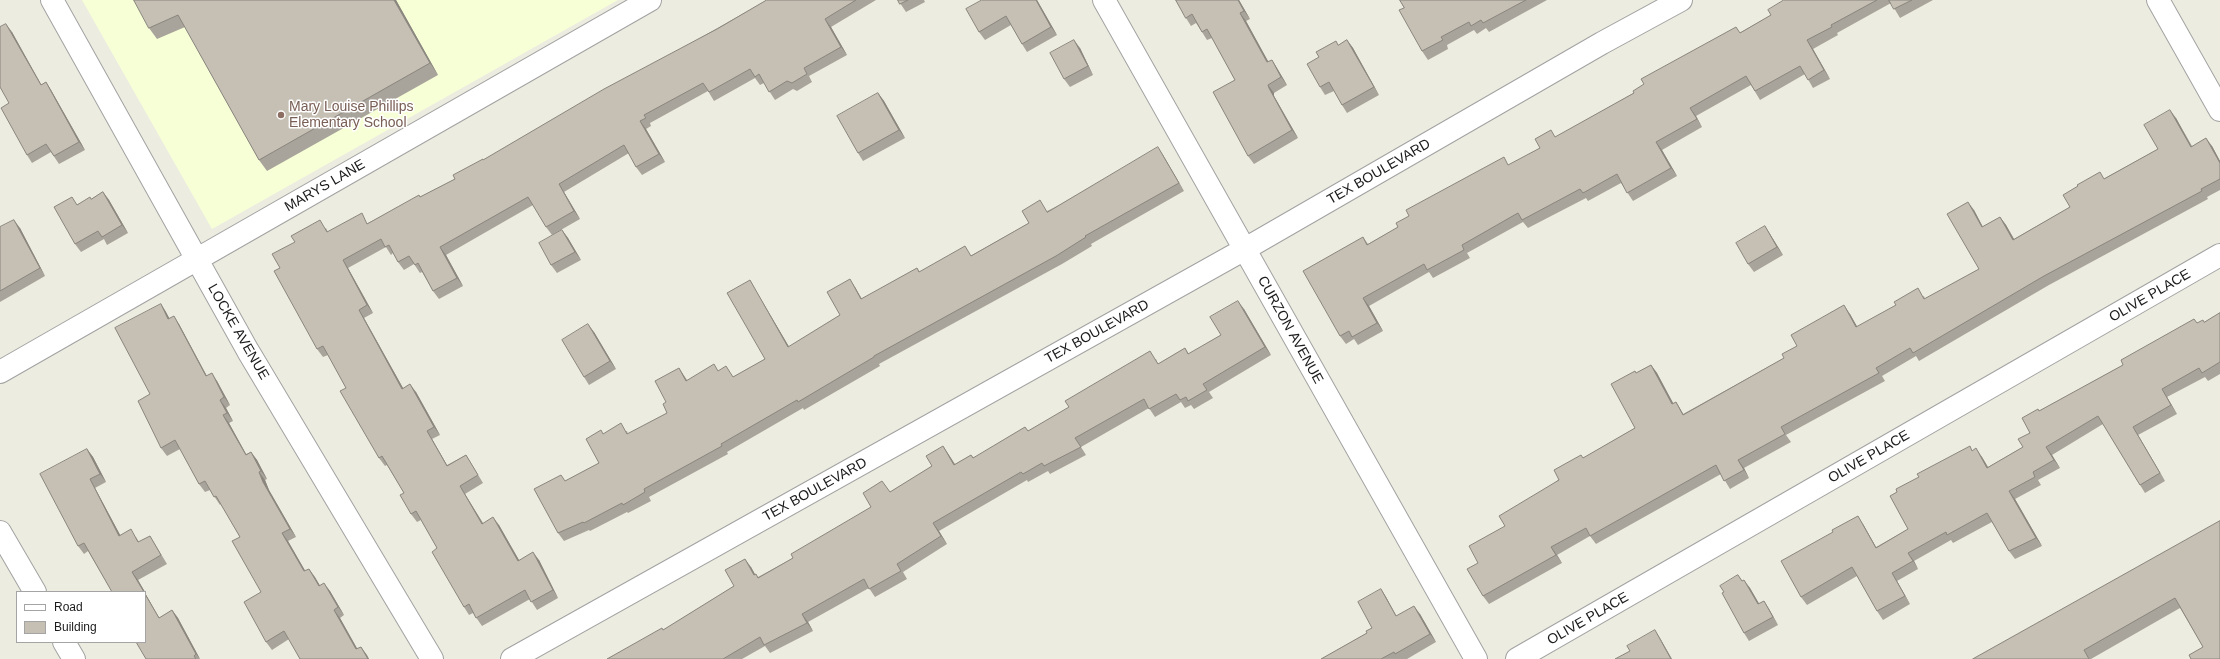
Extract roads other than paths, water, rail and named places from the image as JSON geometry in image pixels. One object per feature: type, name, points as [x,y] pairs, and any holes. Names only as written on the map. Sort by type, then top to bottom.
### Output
[{"type":"street","name":"LOCKE AVENUE","points":[[52,0],[248,351],[432,659]]},
{"type":"street","name":"MARYS LANE","points":[[0,372],[650,0]]},
{"type":"street","name":"CURZON AVENUE","points":[[1104,0],[1476,659]]},
{"type":"street","name":"TEX BOULEVARD","points":[[512,659],[1245,249],[1602,43],[1681,0]]},
{"type":"street","points":[[2158,0],[2220,110]]},
{"type":"street","name":"OLIVE PLACE","points":[[1517,659],[2220,255]]},
{"type":"street","points":[[0,532],[34,591]]},
{"type":"street","points":[[65,643],[74,659]]},
{"type":"place","name":"Mary Louise Phillips Elementary School","points":[[281,115]]}]
